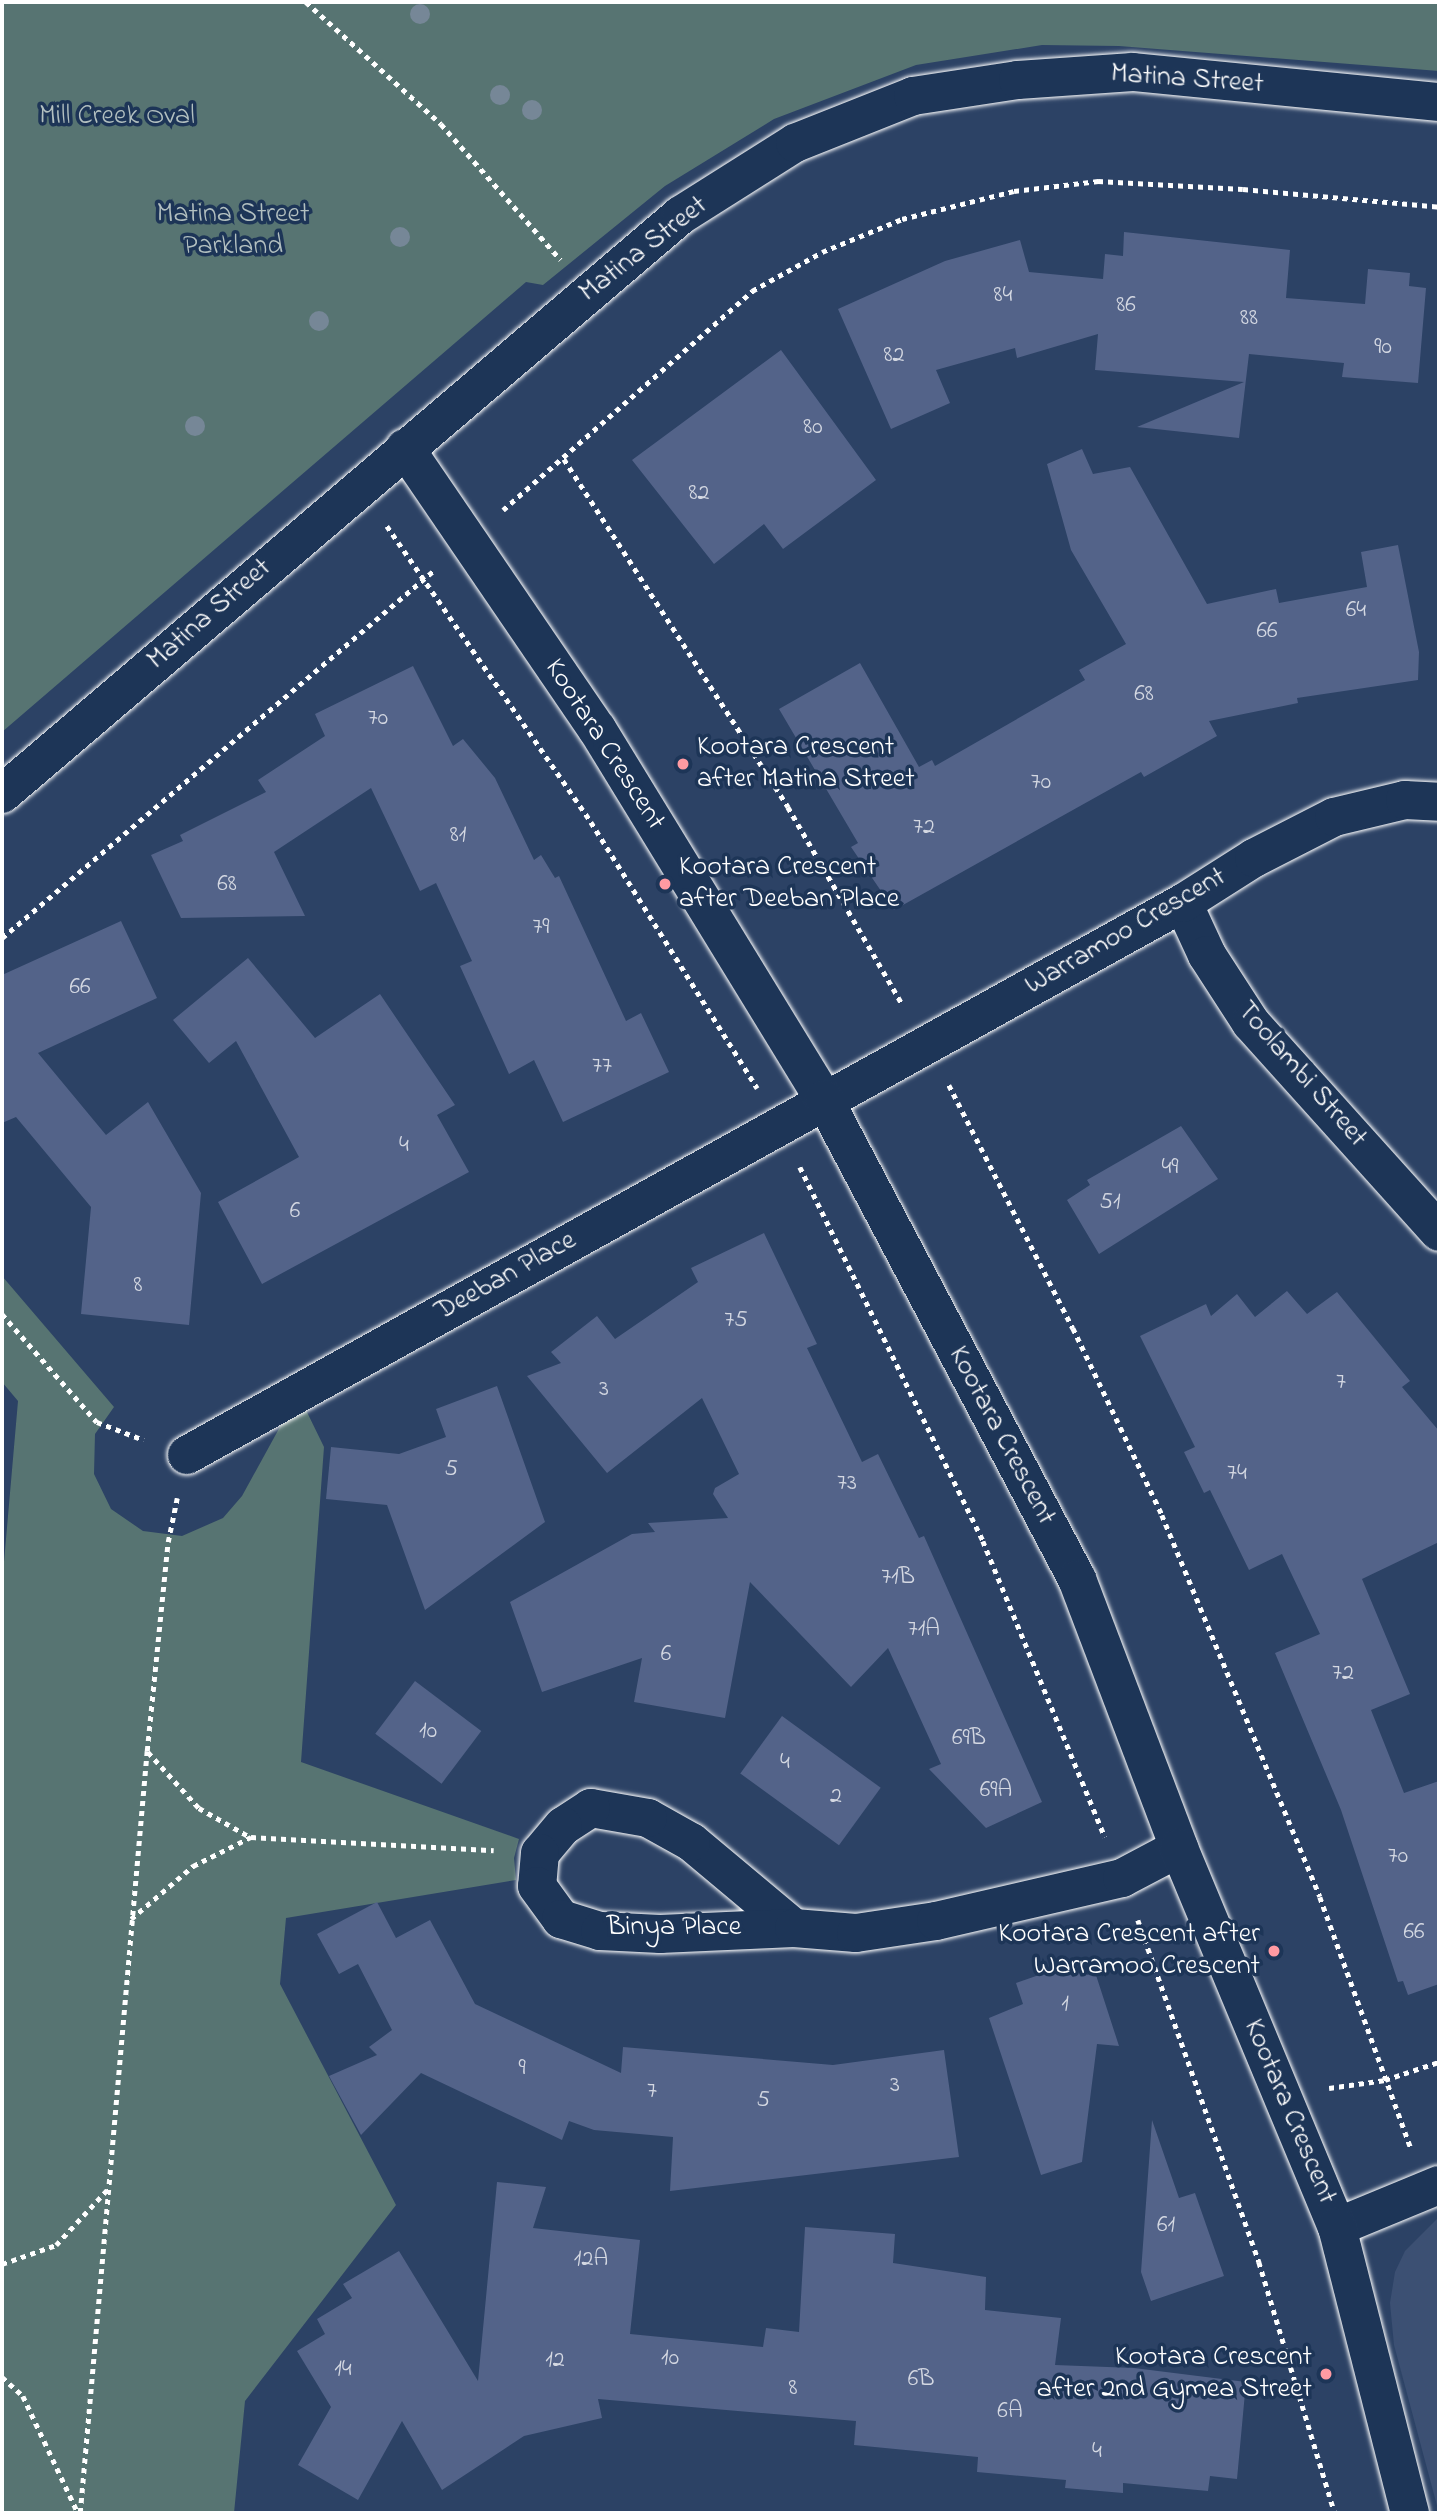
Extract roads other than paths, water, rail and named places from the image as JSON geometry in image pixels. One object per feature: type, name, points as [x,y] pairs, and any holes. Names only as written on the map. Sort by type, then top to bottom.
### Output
[{"type":"street","name":"Matina Street","points":[[2,794],[681,215],[795,143],[913,96],[1018,80],[1133,72],[1439,102]]},
{"type":"street","name":"Kootara Crescent","points":[[405,448],[597,729],[824,1099],[1077,1580],[1179,1848],[1337,2227],[1410,2513]]},
{"type":"street","name":"Warramoo Crescent","points":[[824,1099],[1183,903],[1254,858],[1334,817],[1405,800],[1439,802]]},
{"type":"street","name":"Toolambi Street","points":[[1183,903],[1207,955],[1251,1023],[1439,1232]]},
{"type":"street","name":"Deeban Place","points":[[187,1455],[824,1099]]},
{"type":"street","name":"Binya Place","points":[[794,1927],[691,1842],[648,1818],[592,1808],[563,1826],[540,1853],[537,1886],[561,1919],[600,1931],[660,1934],[794,1927],[856,1933],[936,1921],[1122,1878],[1179,1848]]},
{"type":"street","points":[[1337,2227],[1434,2188]]},
{"type":"place","name":"Kootara Crescent after Matina Street","points":[[683,764]]},
{"type":"place","name":"Kootara Crescent after Deeban Place","points":[[665,884]]},
{"type":"place","name":"Kootara Crescent after Warramoo Crescent","points":[[1274,1951]]},
{"type":"place","name":"Kootara Crescent after 2nd Gymea Street","points":[[1326,2374]]},
{"type":"park label","name":"Mill Creek Oval","points":[[117,117]]},
{"type":"park label","name":"Matina Street Parkland","points":[[233,231]]}]
